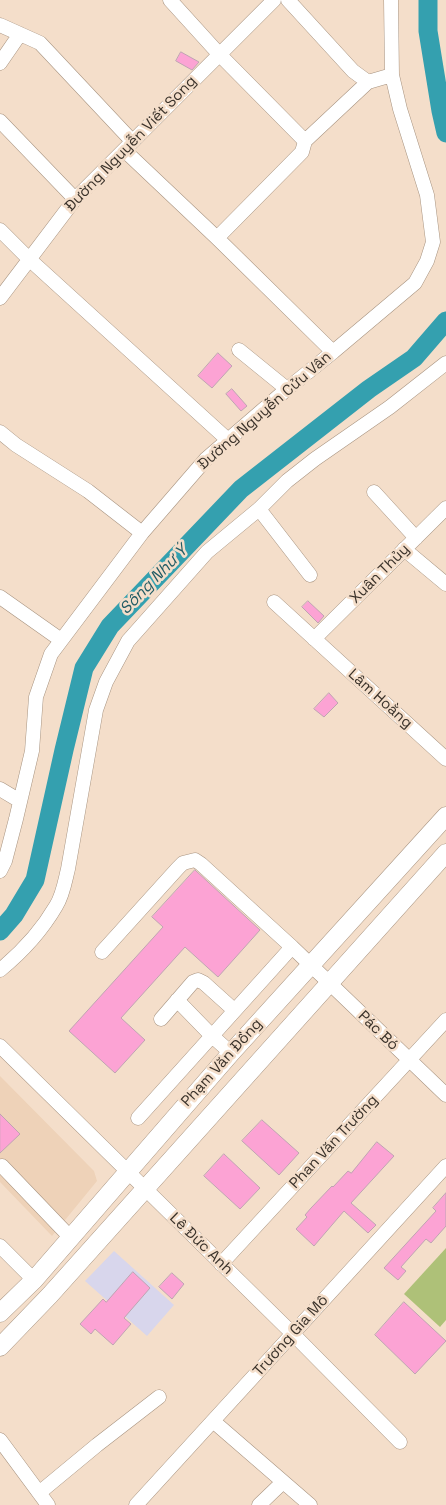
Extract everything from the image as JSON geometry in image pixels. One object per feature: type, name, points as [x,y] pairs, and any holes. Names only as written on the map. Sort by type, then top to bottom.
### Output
[{"type":"main road","name":"Phạm Văn Đồng","points":[[0,1313],[34,1280],[127,1170],[446,816]]},
{"type":"main road","name":"Phạm Văn Đồng","points":[[0,1347],[145,1190],[446,853]]},
{"type":"street","points":[[170,0],[219,54],[305,141]]},
{"type":"street","name":"Đường Nguyễn Viết Song","points":[[0,298],[75,199],[274,0]]},
{"type":"street","points":[[288,0],[353,71],[368,82]]},
{"type":"street","name":"Đường Nguyễn Cửu Vân","points":[[0,871],[5,861],[32,750],[36,697],[51,654],[142,534],[206,459],[286,389],[415,283],[428,261],[433,242],[427,195],[400,109],[392,75],[391,0]]},
{"type":"street","points":[[0,25],[40,43],[128,146],[217,238],[333,352]]},
{"type":"street","points":[[0,63],[20,34]]},
{"type":"street","points":[[217,238],[302,152],[305,141],[368,82],[392,75]]},
{"type":"street","points":[[0,121],[75,199]]},
{"type":"street","points":[[0,230],[28,259],[228,440]]},
{"type":"street","points":[[240,350],[286,389]]},
{"type":"street","points":[[0,970],[37,933],[57,905],[68,869],[96,710],[106,682],[128,641],[207,552],[259,509],[287,481],[315,459],[390,407],[446,363]]},
{"type":"street","points":[[0,432],[16,445],[88,491],[142,534]]},
{"type":"street","points":[[374,492],[416,538]]},
{"type":"street","name":"Xuân Thủy","points":[[314,639],[446,508]]},
{"type":"street","points":[[259,509],[310,575]]},
{"type":"street","points":[[404,549],[446,584]]},
{"type":"street","points":[[0,597],[61,640]]},
{"type":"street","name":"Lâm Hoằng","points":[[274,602],[446,759]]},
{"type":"street","points":[[0,789],[20,801]]},
{"type":"street","name":"Pác Bó","points":[[102,952],[183,863],[195,860],[292,947],[446,1095]]},
{"type":"street","points":[[138,1118],[292,947]]},
{"type":"street","points":[[161,1019],[193,982],[198,980],[204,983],[234,1010]]},
{"type":"street","points":[[177,1000],[231,1053]]},
{"type":"street","name":"Phan Văn Trường","points":[[221,1264],[446,1020]]},
{"type":"street","name":"Lê Đức Anh","points":[[0,1046],[400,1442]]},
{"type":"street","points":[[2,1166],[70,1237]]},
{"type":"street","name":"Trương Gia Mô","points":[[136,1505],[446,1166]]},
{"type":"street","points":[[0,1246],[34,1280]]},
{"type":"street","points":[[39,1493],[159,1397]]},
{"type":"street","points":[[213,1421],[310,1505]]},
{"type":"street","points":[[0,1440],[48,1505]]},
{"type":"street","points":[[258,1505],[283,1482]]},
{"type":"shaded area","points":[[0,1076],[94,1171],[97,1181],[52,1236],[0,1182]]},
{"type":"shaded area","points":[[114,1251],[174,1305],[147,1336],[85,1281]]},
{"type":"green space","points":[[446,1248],[446,1320],[440,1327],[404,1294]]},
{"type":"building","points":[[181,52],[199,62],[192,70],[176,61]]},
{"type":"building","points":[[218,353],[232,366],[212,388],[198,376]]},
{"type":"building","points":[[232,389],[247,406],[241,411],[226,394]]},
{"type":"building","points":[[308,601],[324,616],[318,623],[302,607]]},
{"type":"building","points":[[329,693],[338,703],[324,717],[314,709]]},
{"type":"building","points":[[195,870],[260,930],[218,977],[185,947],[121,1018],[145,1040],[115,1073],[69,1031],[163,927],[152,917]]},
{"type":"building","points":[[0,1114],[20,1134],[0,1153]]},
{"type":"building","points":[[262,1120],[299,1153],[279,1175],[242,1141]]},
{"type":"building","points":[[377,1142],[394,1156],[351,1203],[376,1225],[368,1233],[344,1211],[314,1246],[296,1229],[307,1217],[305,1215],[311,1208],[348,1171],[351,1173]]},
{"type":"building","points":[[224,1154],[260,1188],[240,1209],[204,1176]]},
{"type":"building","points":[[446,1193],[446,1226],[431,1243],[426,1239],[401,1267],[406,1271],[398,1280],[384,1268],[436,1211],[433,1208]]},
{"type":"building","points":[[133,1272],[150,1288],[124,1318],[131,1324],[113,1345],[95,1329],[91,1334],[80,1324],[103,1299],[106,1302]]},
{"type":"building","points":[[172,1273],[184,1284],[172,1299],[159,1287]]},
{"type":"building","points":[[404,1302],[446,1341],[415,1374],[375,1335]]},
{"type":"waterway","name":"Sông Như Ý","points":[[428,0],[428,31],[446,133]]},
{"type":"waterway","name":"Sông Như Ý","points":[[0,931],[14,915],[35,880],[84,668],[110,626],[241,489],[369,389],[414,358],[446,321]]}]
